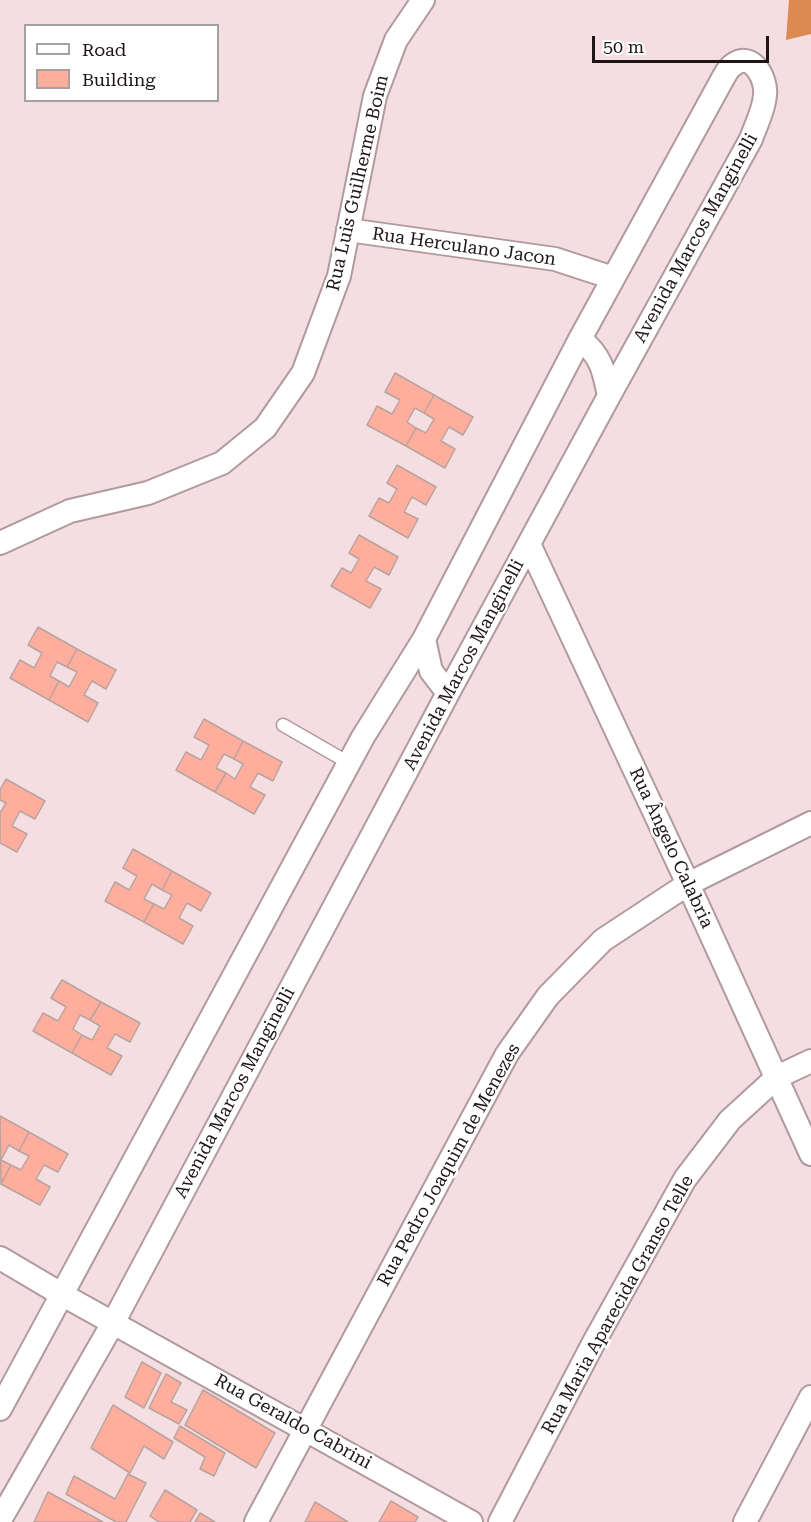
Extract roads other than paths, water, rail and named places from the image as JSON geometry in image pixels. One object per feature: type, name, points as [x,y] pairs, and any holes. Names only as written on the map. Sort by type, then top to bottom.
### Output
[{"type":"street","name":"Rua Luis Guilherme Boim","points":[[0,543],[70,511],[148,493],[222,463],[265,428],[303,373],[339,276],[375,96],[396,40],[423,0]]},
{"type":"street","name":"Avenida Marcos Manginelli","points":[[0,1409],[349,763],[424,639],[580,339],[731,66],[744,61],[753,64],[764,81],[765,94],[751,140],[448,693],[113,1323],[0,1520]]},
{"type":"street","name":"Rua Herculano Jacon","points":[[348,230],[555,259],[613,278]]},
{"type":"street","points":[[580,339],[592,349],[601,363],[609,396]]},
{"type":"street","name":"Rua Ângelo Calabria","points":[[529,544],[811,1154]]},
{"type":"street","points":[[424,639],[431,671],[448,693]]},
{"type":"street","name":"Rua Pedro Joaquim de Menezes","points":[[256,1522],[507,1054],[548,996],[603,940],[688,884],[811,823]]},
{"type":"street","name":"Rua Maria Aparecida Granso Telle","points":[[500,1522],[594,1342],[685,1179],[730,1120],[777,1077],[811,1061]]},
{"type":"street","name":"Rua Geraldo Cabrini","points":[[0,1258],[471,1522]]},
{"type":"street","points":[[745,1522],[811,1396]]},
{"type":"lane","points":[[283,725],[349,763]]}]
